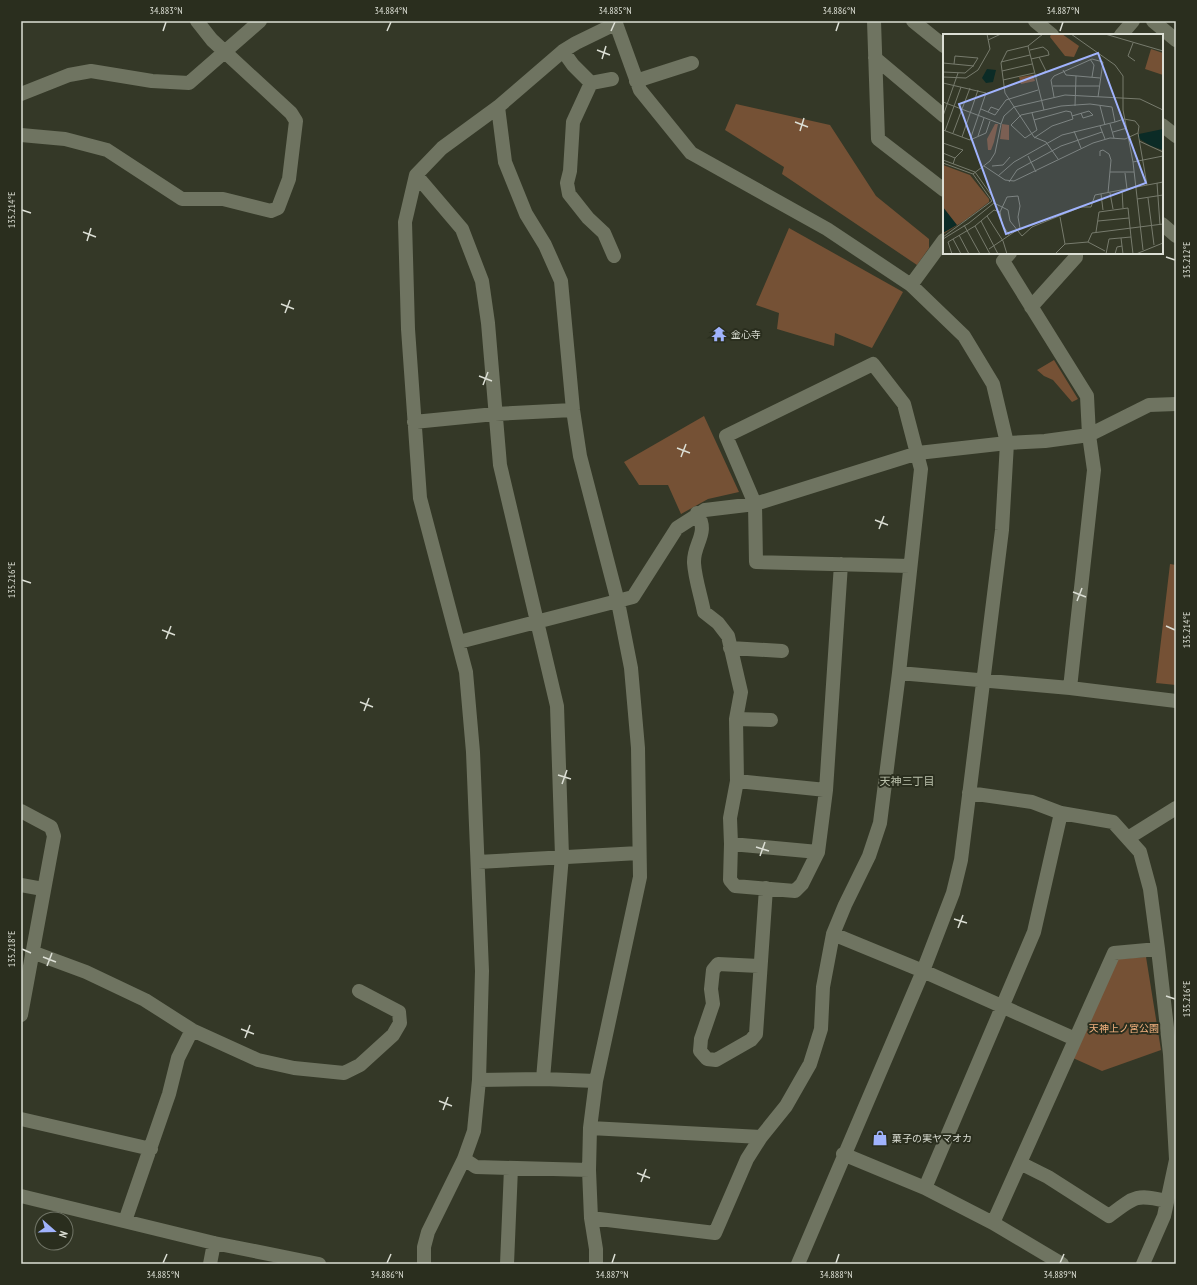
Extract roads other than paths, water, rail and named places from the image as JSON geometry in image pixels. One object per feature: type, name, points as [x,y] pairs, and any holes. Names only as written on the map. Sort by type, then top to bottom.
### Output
[{"type":"street","points":[[21,135],[65,138],[107,150],[182,198],[223,199],[270,211],[278,208],[289,179],[296,121],[291,113],[205,32],[197,21]]},
{"type":"street","points":[[21,94],[68,75],[91,71],[152,81],[189,83],[260,21]]},
{"type":"street","points":[[874,21],[878,139],[943,189]]},
{"type":"street","points":[[912,21],[943,45]]},
{"type":"street","points":[[1035,21],[1051,34]]},
{"type":"street","points":[[1121,34],[1133,21]]},
{"type":"street","points":[[1153,21],[1176,40]]},
{"type":"street","points":[[424,1264],[424,1247],[428,1232],[464,1159],[474,1131],[479,1080],[482,971],[473,745],[466,672],[420,498],[408,330],[405,222],[416,175],[442,148],[498,106],[563,51],[615,23],[640,90],[691,153],[826,229],[911,285],[964,336],[993,384],[1007,443],[1002,530],[984,681],[961,860],[953,893],[923,971],[843,1154],[798,1264]]},
{"type":"street","points":[[563,51],[573,65],[591,83]]},
{"type":"street","points":[[875,58],[943,115]]},
{"type":"street","points":[[636,81],[692,63]]},
{"type":"street","points":[[591,83],[612,79]]},
{"type":"street","points":[[591,83],[573,122],[570,171],[567,183],[569,194],[588,218],[604,233],[614,256]]},
{"type":"street","points":[[498,106],[505,162],[526,214],[545,245],[561,281],[573,410],[580,456],[618,602],[631,668],[638,741],[640,877],[596,1081],[590,1128],[588,1170],[591,1218],[596,1248],[596,1264]]},
{"type":"street","points":[[1163,126],[1176,136]]},
{"type":"street","points":[[416,175],[462,229],[482,281],[488,323],[500,465],[557,706],[562,856],[543,1079]]},
{"type":"street","points":[[1163,225],[1176,236]]},
{"type":"street","points":[[911,285],[943,241]]},
{"type":"street","points":[[1009,254],[1003,262],[1087,396],[1089,435],[1094,470],[1070,688]]},
{"type":"street","points":[[1031,307],[1076,257],[1076,254]]},
{"type":"street","points":[[591,1218],[715,1233],[747,1159],[761,1137],[786,1106],[810,1064],[821,1029],[823,988],[833,934],[845,905],[869,856],[880,824],[899,674],[921,469],[904,404],[873,364],[726,436],[755,504],[756,562],[910,566]]},
{"type":"street","points":[[458,642],[633,597],[677,528],[697,513],[720,507],[755,504],[918,453],[1007,443],[1045,441],[1089,435],[1149,405],[1176,404]]},
{"type":"street","points":[[414,422],[495,414],[573,410]]},
{"type":"street","points":[[697,513],[703,522],[703,531],[694,562],[704,612],[718,623],[728,636],[741,692],[736,719],[737,781],[730,818],[730,880],[735,886],[795,891],[802,884],[818,852],[826,790],[840,564]]},
{"type":"street","points":[[730,648],[782,652]]},
{"type":"street","points":[[899,674],[1070,688],[1176,701]]},
{"type":"street","points":[[736,719],[771,720]]},
{"type":"street","points":[[737,781],[826,790]]},
{"type":"street","points":[[969,793],[1032,802],[1061,813],[1113,822],[1140,852],[1150,889],[1158,949],[1170,1054],[1176,1159],[1164,1216],[1143,1264]]},
{"type":"street","points":[[1128,838],[1176,808]]},
{"type":"street","points":[[21,811],[51,827],[54,836],[28,959],[21,1015]]},
{"type":"street","points":[[926,1188],[1034,932],[1061,813]]},
{"type":"street","points":[[731,844],[818,852]]},
{"type":"street","points":[[478,862],[562,856],[640,853]]},
{"type":"street","points":[[21,885],[43,889]]},
{"type":"street","points":[[759,966],[718,964],[713,970],[711,988],[714,1004],[702,1039],[700,1051],[707,1059],[716,1060],[751,1040],[756,1034],[759,966],[766,888]]},
{"type":"street","points":[[833,934],[923,971],[1075,1039]]},
{"type":"street","points":[[993,1223],[1114,953],[1158,949]]},
{"type":"street","points":[[28,959],[86,972],[138,997],[192,1030],[258,1060],[294,1068],[344,1073],[360,1065],[393,1035],[400,1023],[399,1012],[359,991]]},
{"type":"street","points":[[125,1221],[169,1094],[178,1058],[192,1030]]},
{"type":"street","points":[[479,1080],[543,1079],[596,1081]]},
{"type":"street","points":[[21,1119],[151,1149]]},
{"type":"street","points":[[590,1128],[761,1137]]},
{"type":"street","points":[[843,1154],[926,1188],[993,1223],[1062,1264]]},
{"type":"street","points":[[464,1159],[476,1166],[588,1170]]},
{"type":"street","points":[[1020,1163],[1048,1177],[1109,1216],[1130,1200],[1145,1196],[1168,1201]]},
{"type":"street","points":[[507,1264],[511,1168]]},
{"type":"street","points":[[21,1196],[214,1243],[319,1264]]},
{"type":"street","points":[[210,1264],[214,1243]]},
{"type":"place","name":"金心寺","points":[[719,334]]},
{"type":"place","name":"菓子の実ヤマオカ","points":[[880,1138]]},
{"type":"district","name":"天神三丁目","points":[[907,781]]},
{"type":"park label","name":"天神上ノ宮公園","points":[[1124,1028]]}]
